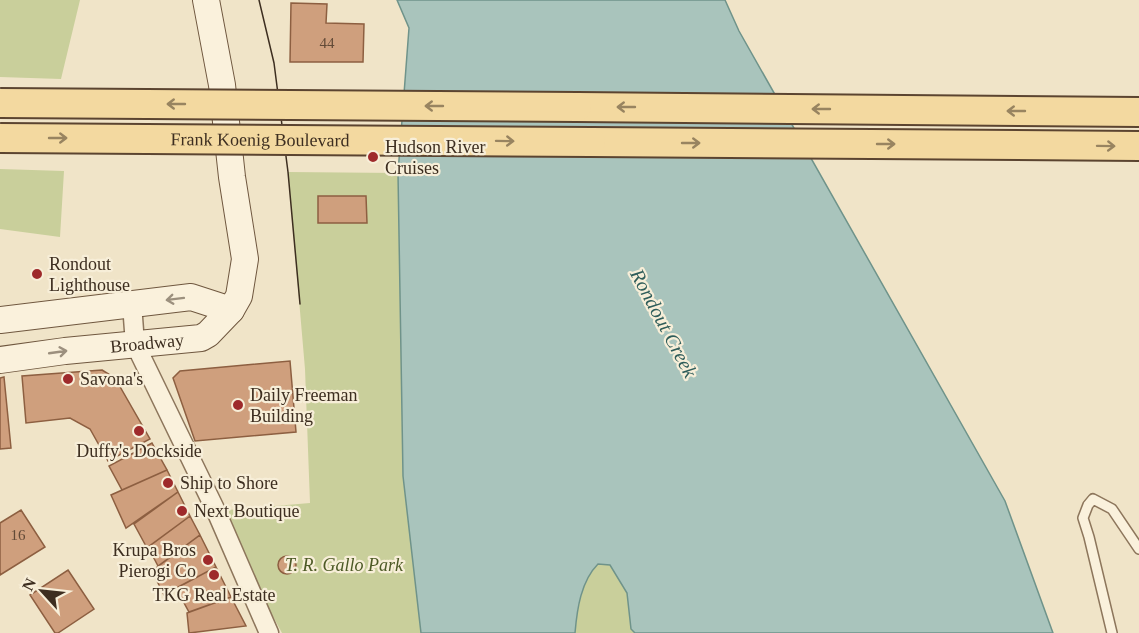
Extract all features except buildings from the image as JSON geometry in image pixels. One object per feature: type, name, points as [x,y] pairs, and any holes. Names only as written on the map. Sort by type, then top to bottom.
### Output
[{"type":"main road","name":"Frank Koenig Boulevard","points":[[0,102],[1139,112]]},
{"type":"main road","name":"Frank Koenig Boulevard","points":[[0,138],[1139,147]]},
{"type":"street","points":[[0,320],[191,297],[231,310],[239,296],[245,260],[232,177],[222,85],[206,0]]},
{"type":"street","points":[[132,304],[135,344],[216,511],[269,633]]},
{"type":"street","name":"Broadway","points":[[0,360],[65,351],[201,338],[208,334],[231,310]]},
{"type":"lane","points":[[1112,633],[1083,518],[1093,499],[1112,509],[1139,549]]},
{"type":"green space","points":[[0,0],[80,0],[61,79],[0,77]]},
{"type":"green space","points":[[0,169],[64,171],[60,237],[0,229]]},
{"type":"green space","name":"T. R. Gallo Park","points":[[288,172],[398,173],[403,476],[421,633],[282,633],[216,511],[310,503],[305,369]]},
{"type":"green space","points":[[598,564],[610,565],[627,593],[631,629],[635,633],[575,633],[584,587]]},
{"type":"water","name":"Rondout Creek","points":[[397,0],[725,0],[739,31],[1005,501],[1053,633],[635,633],[631,629],[627,593],[610,565],[598,564],[584,587],[575,633],[421,633],[403,476],[398,173],[409,28]]},
{"type":"tram line","points":[[259,0],[274,63],[288,172],[300,304]]},
{"type":"place","name":"Hudson River Cruises","points":[[373,157]]},
{"type":"place","name":"Rondout Lighthouse","points":[[37,274]]},
{"type":"place","name":"Savona's","points":[[68,379]]},
{"type":"place","name":"Daily Freeman Building","points":[[238,405]]},
{"type":"place","name":"Duffy's Dockside","points":[[139,431]]},
{"type":"place","name":"Ship to Shore","points":[[168,483]]},
{"type":"place","name":"Next Boutique","points":[[182,511]]},
{"type":"place","name":"Krupa Bros Pierogi Co","points":[[208,560]]},
{"type":"place","name":"TKG Real Estate","points":[[214,575]]}]
